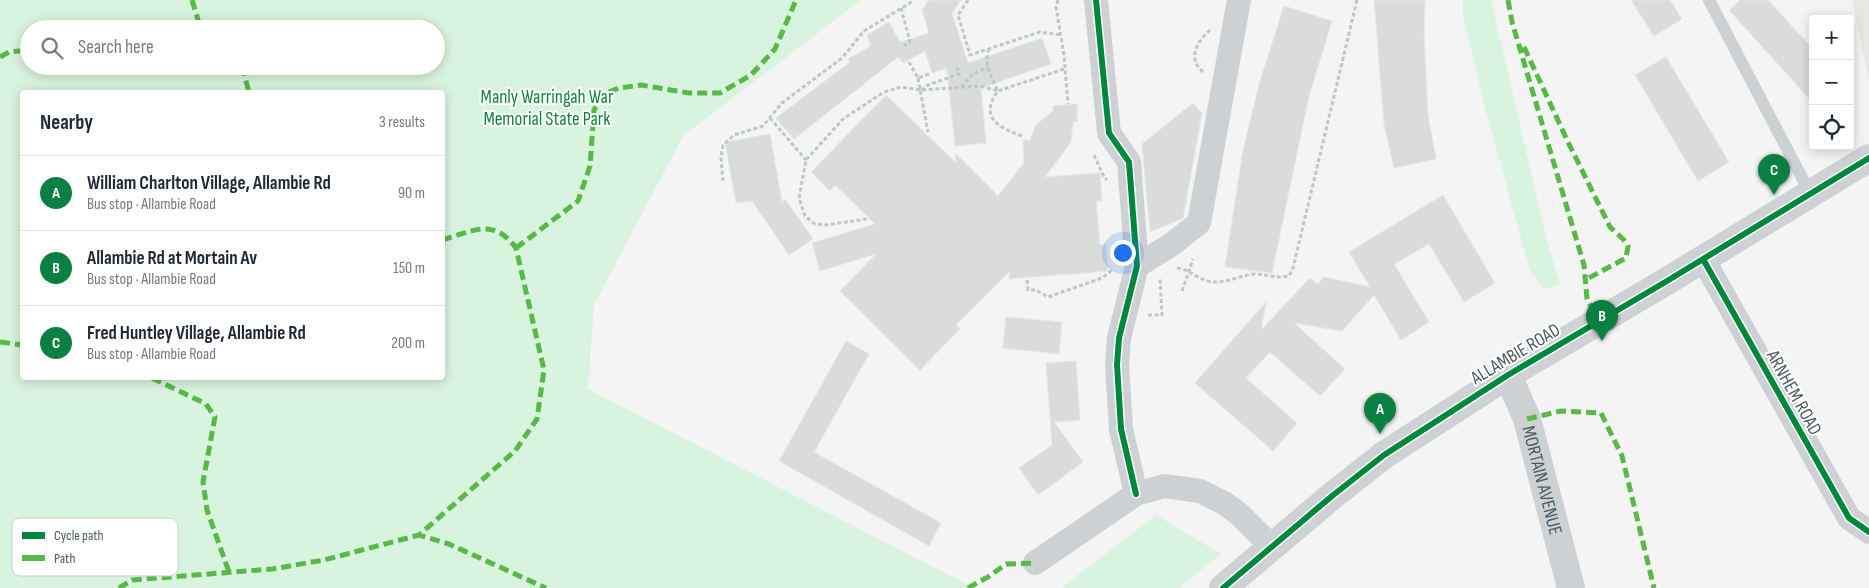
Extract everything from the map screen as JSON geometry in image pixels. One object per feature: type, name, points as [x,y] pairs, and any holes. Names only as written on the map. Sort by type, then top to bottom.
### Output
[{"type":"main road","name":"ALLAMBIE ROAD","points":[[1223,588],[1332,496],[1384,455],[1508,375],[1704,259],[1869,158]]},
{"type":"street","points":[[1096,0],[1109,133],[1129,162],[1137,266],[1120,338],[1117,365],[1121,429],[1136,494]]},
{"type":"street","points":[[1137,266],[1172,244],[1199,223],[1240,0]]},
{"type":"street","name":"ARNHEM ROAD","points":[[1704,259],[1848,518],[1869,532]]},
{"type":"street","name":"MORTAIN AVENUE","points":[[1508,375],[1527,420],[1572,588]]},
{"type":"street","points":[[1035,563],[1136,494],[1164,486],[1200,491],[1224,503],[1239,514],[1272,547]]},
{"type":"lane","points":[[1710,0],[1810,193]]},
{"type":"path","points":[[723,181],[721,158],[723,145],[734,135],[763,126],[782,103],[842,58],[864,31],[913,0]]},
{"type":"path","points":[[968,0],[958,15],[970,55],[1040,32],[1061,35]]},
{"type":"path","points":[[1058,0],[1056,7],[1061,35],[1068,104]]},
{"type":"path","points":[[1172,269],[1183,269],[1212,282],[1236,280],[1254,274],[1278,278],[1289,276],[1295,258],[1357,0]]},
{"type":"path","points":[[900,8],[910,42],[904,46]]},
{"type":"path","points":[[989,49],[986,56],[988,67],[998,91]]},
{"type":"path","points":[[909,62],[918,78],[928,132]]},
{"type":"path","points":[[961,87],[973,74],[988,67]]},
{"type":"path","points":[[921,90],[928,85],[959,74],[957,68]]},
{"type":"path","points":[[867,219],[826,225],[815,224],[805,216],[799,198],[806,160],[843,119],[884,92],[901,87],[921,90],[980,86],[998,91],[1064,69]]},
{"type":"path","points":[[918,78],[929,74]]},
{"type":"path","points":[[998,91],[993,98],[991,110],[994,122],[1001,129],[1022,136]]},
{"type":"path","points":[[770,118],[806,160]]},
{"type":"path","points":[[1093,152],[1104,177],[1109,181]]},
{"type":"path","points":[[1027,280],[1028,290],[1036,290],[1048,297],[1102,278],[1112,270],[1112,260]]},
{"type":"path","points":[[1125,314],[1162,315],[1160,276]]},
{"type":"shaded area","points":[[1852,0],[1869,0],[1869,81]]},
{"type":"green space","name":"Manly Warringah War Memorial State Park","points":[[0,0],[861,0],[683,136],[594,305],[588,389],[974,588],[0,588]]},
{"type":"green space","points":[[1463,0],[1491,0],[1547,242],[1560,284],[1545,289],[1530,271],[1485,107],[1463,15]]},
{"type":"green space","points":[[1156,515],[1221,554],[1178,588],[1061,588]]},
{"type":"building","points":[[929,0],[961,0],[952,13],[968,63],[1042,38],[1051,64],[981,88],[986,143],[955,146],[947,68],[932,73],[925,51],[903,63],[898,57],[794,139],[776,118],[850,62],[848,59],[871,46],[867,35],[889,22],[900,42],[929,33],[922,10]]},
{"type":"building","points":[[1374,0],[1425,0],[1424,35],[1428,116],[1436,159],[1394,168],[1384,125]]},
{"type":"building","points":[[1631,0],[1670,0],[1682,19],[1654,36]]},
{"type":"building","points":[[1740,0],[1768,0],[1809,45],[1809,99],[1729,10]]},
{"type":"building","points":[[1284,6],[1332,21],[1309,96],[1272,273],[1225,267],[1243,150],[1260,81]]},
{"type":"building","points":[[1666,57],[1729,162],[1698,181],[1635,75]]},
{"type":"building","points":[[886,95],[956,163],[955,153],[998,196],[1024,163],[1023,140],[1030,141],[1036,125],[1053,111],[1053,106],[1077,104],[1077,121],[1073,122],[1071,142],[1045,177],[1100,173],[1102,201],[1096,201],[1100,245],[1106,244],[1108,271],[1009,279],[1010,271],[956,325],[960,329],[920,370],[840,291],[876,254],[820,271],[812,243],[875,224],[835,185],[830,191],[811,172]]},
{"type":"building","points":[[1193,103],[1202,113],[1183,218],[1150,232],[1142,144]]},
{"type":"building","points":[[770,134],[782,202],[785,199],[813,239],[789,255],[752,201],[736,203],[725,142]]},
{"type":"building","points":[[1443,195],[1495,283],[1464,302],[1429,244],[1394,264],[1429,322],[1401,340],[1374,295],[1342,331],[1294,323],[1345,369],[1320,396],[1270,352],[1246,378],[1297,423],[1273,451],[1195,383],[1266,302],[1261,330],[1310,278],[1318,284],[1324,277],[1370,287],[1349,252]]},
{"type":"building","points":[[1006,317],[1062,322],[1059,354],[1003,348]]},
{"type":"building","points":[[846,341],[869,354],[814,452],[941,523],[929,546],[779,461]]},
{"type":"building","points":[[1076,361],[1080,420],[1054,422],[1083,462],[1038,495],[1019,468],[1052,445],[1046,363]]},
{"type":"marked path","points":[[192,0],[198,20]]},
{"type":"marked path","points":[[516,248],[578,201],[590,166],[594,110],[604,94],[619,88],[641,85],[689,93],[720,93],[751,75],[775,49],[796,0]]},
{"type":"marked path","points":[[1508,0],[1512,22],[1584,265],[1587,299],[1599,321]]},
{"type":"marked path","points":[[1524,47],[1610,227],[1628,246],[1626,258],[1585,280]]},
{"type":"marked path","points":[[0,57],[9,52],[20,51]]},
{"type":"marked path","points":[[244,75],[248,90]]},
{"type":"marked path","points":[[445,239],[473,230],[491,229],[507,238],[516,248],[544,370],[537,419],[515,451],[419,535],[449,544],[546,588]]},
{"type":"marked path","points":[[0,342],[20,345]]},
{"type":"marked path","points":[[156,380],[206,404],[215,417],[203,482],[207,510],[229,572]]},
{"type":"marked path","points":[[1527,419],[1561,411],[1601,413],[1622,456],[1654,588]]},
{"type":"marked path","points":[[119,588],[132,580],[272,569],[324,560],[419,535]]},
{"type":"marked path","points":[[968,588],[1006,564],[1035,563]]},
{"type":"cycle path","points":[[1096,0],[1109,133],[1129,162],[1137,266],[1119,338],[1117,365],[1121,429],[1136,494]]},
{"type":"cycle path","points":[[1223,588],[1332,496],[1384,455],[1508,375],[1869,158]]},
{"type":"cycle path","points":[[1703,259],[1849,518],[1869,532]]},
{"type":"place","name":"Fred Huntley Village, Allambie Rd","points":[[1774,195]]},
{"type":"place","name":"Allambie Rd at Mortain Av","points":[[1602,341]]},
{"type":"place","name":"William Charlton Village, Allambie Rd","points":[[1380,434]]}]
